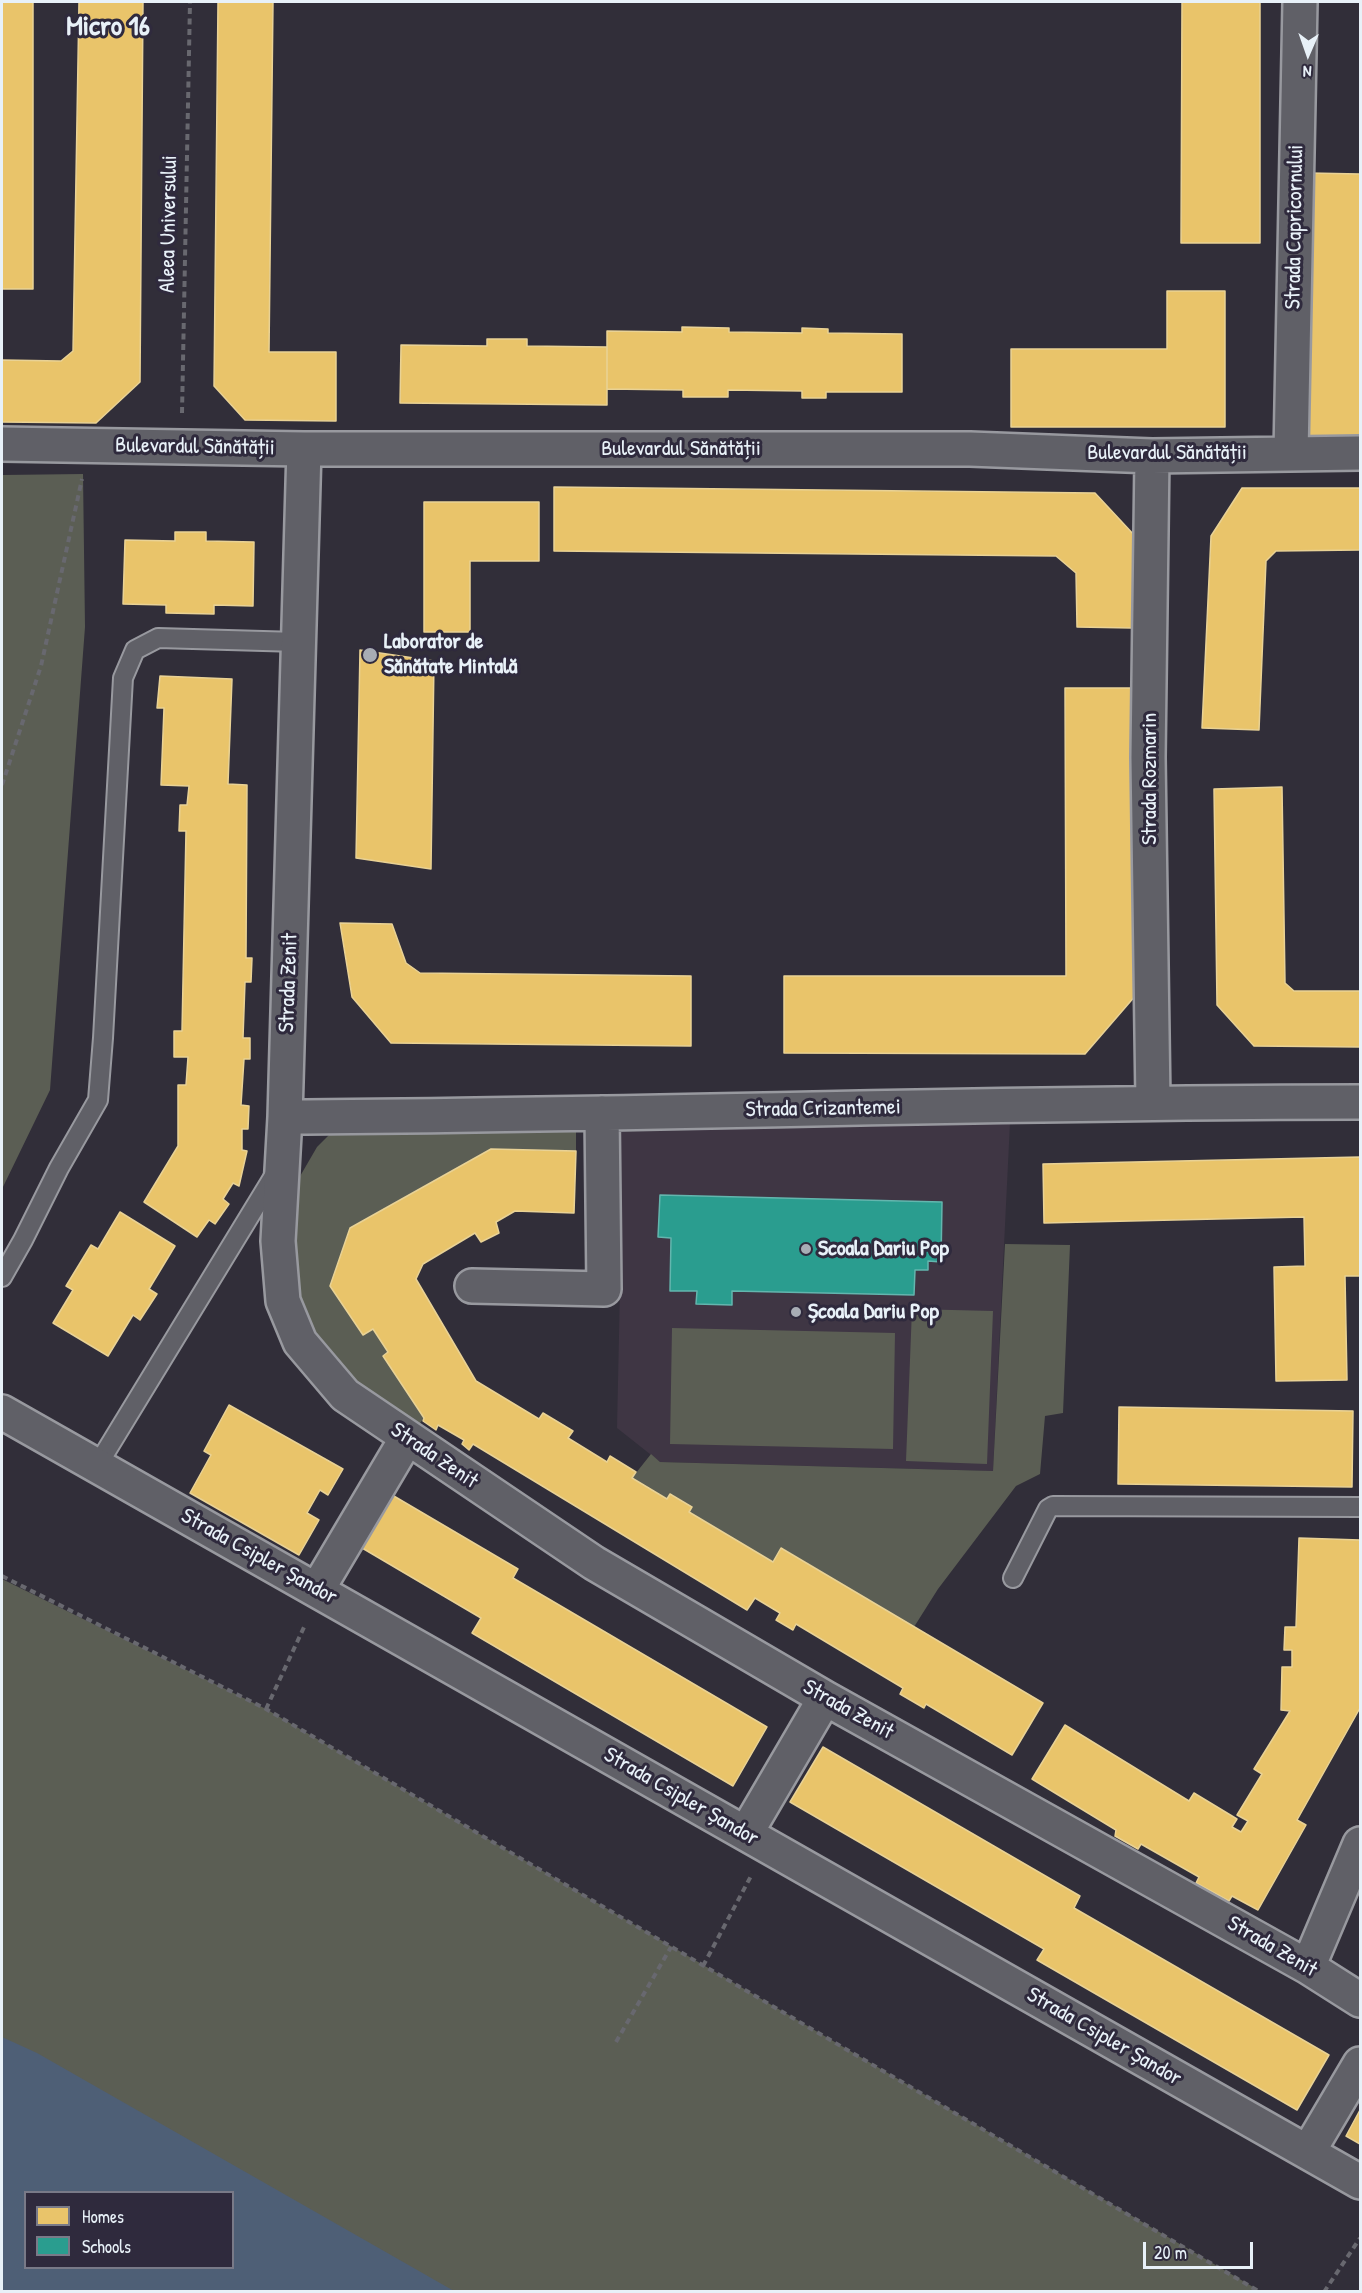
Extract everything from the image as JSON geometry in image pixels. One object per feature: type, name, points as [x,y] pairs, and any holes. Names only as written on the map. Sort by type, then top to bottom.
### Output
[{"type":"street","name":"Strada Capricornului","points":[[1291,453],[1300,2]]},
{"type":"street","name":"Bulevardul Sănătății","points":[[2,444],[304,449],[958,449],[1152,456],[1360,453]]},
{"type":"street","name":"Strada Zenit","points":[[304,449],[285,1117],[278,1242],[282,1301],[300,1342],[345,1395],[594,1563],[825,1698],[1308,1967],[1360,2000]]},
{"type":"street","name":"Strada Rozmarin","points":[[1152,456],[1148,757],[1153,1102]]},
{"type":"street","name":"Strada Crizantemei","points":[[285,1117],[1153,1102],[1360,1102]]},
{"type":"street","points":[[472,1286],[604,1289],[602,1113]]},
{"type":"street","name":"Strada Csipler Șandor","points":[[2,1412],[1360,2182]]},
{"type":"street","points":[[319,1591],[407,1438]]},
{"type":"street","points":[[756,1839],[825,1698]]},
{"type":"street","points":[[1308,1967],[1360,1844]]},
{"type":"street","points":[[1308,2152],[1360,2064]]},
{"type":"lane","points":[[2,1277],[58,1168],[98,1100],[123,678],[135,650],[158,638],[298,642]]},
{"type":"lane","points":[[97,1466],[282,1162]]},
{"type":"lane","points":[[1013,1578],[1048,1509],[1053,1506],[1360,1507]]},
{"type":"path","name":"Aleea Universului","points":[[181,447],[190,2]]},
{"type":"path","points":[[2,785],[41,666],[83,474],[83,445]]},
{"type":"path","points":[[2,1576],[266,1710],[1260,2292]]},
{"type":"path","points":[[266,1710],[319,1591]]},
{"type":"path","points":[[703,1966],[756,1839]]},
{"type":"path","points":[[616,2042],[670,1947]]},
{"type":"path","points":[[1324,2292],[1360,2238]]},
{"type":"shaded area","points":[[83,474],[85,627],[50,1090],[2,1189],[2,475]]},
{"type":"shaded area","points":[[576,1114],[576,1151],[491,1149],[350,1228],[331,1286],[363,1335],[373,1329],[388,1352],[383,1356],[424,1418],[413,1432],[330,1358],[295,1309],[289,1238],[299,1178],[317,1147],[348,1116]]},
{"type":"shaded area","points":[[1010,1123],[993,1471],[660,1462],[617,1428],[620,1289],[602,1131]]},
{"type":"shaded area","points":[[1005,1244],[1070,1245],[1063,1413],[1045,1416],[1040,1474],[1016,1486],[938,1589],[914,1627],[782,1548],[773,1562],[689,1512],[692,1506],[671,1494],[667,1499],[632,1478],[651,1454],[660,1462],[993,1471]]},
{"type":"shaded area","points":[[912,1309],[993,1311],[987,1464],[906,1461]]},
{"type":"shaded area","points":[[672,1328],[895,1333],[893,1449],[670,1444]]},
{"type":"shaded area","points":[[2,1579],[266,1709],[1260,2291],[2,2291]]},
{"type":"water","points":[[2,2037],[37,2053],[454,2291],[2,2291]]},
{"type":"building: Homes","points":[[2,2],[33,2],[33,289],[2,289]]},
{"type":"building: Homes","points":[[79,2],[143,2],[140,382],[96,423],[2,422],[2,360],[61,361],[73,351]]},
{"type":"building: Homes","points":[[218,2],[273,2],[269,352],[336,352],[336,421],[245,420],[214,386]]},
{"type":"building: Homes","points":[[1182,2],[1260,2],[1260,243],[1181,243]]},
{"type":"building: Homes","points":[[1309,173],[1360,174],[1360,439],[1307,439]]},
{"type":"building: Homes","points":[[1167,291],[1225,291],[1225,427],[1011,427],[1011,349],[1167,349]]},
{"type":"building: Homes","points":[[682,327],[729,328],[729,332],[802,333],[802,328],[828,329],[828,333],[902,334],[902,392],[826,392],[826,398],[802,398],[802,391],[728,390],[728,397],[683,397],[683,390],[607,389],[607,331],[682,332]]},
{"type":"building: Homes","points":[[487,339],[527,339],[527,346],[607,347],[607,405],[400,403],[401,345],[487,346]]},
{"type":"building: Homes","points":[[554,487],[1095,493],[1135,536],[1132,628],[1077,627],[1076,573],[1056,556],[554,551]]},
{"type":"building: Homes","points":[[1242,488],[1360,488],[1360,550],[1276,551],[1266,561],[1259,730],[1202,728],[1211,536]]},
{"type":"building: Homes","points":[[424,502],[539,502],[539,561],[470,561],[470,632],[424,632]]},
{"type":"building: Homes","points":[[175,532],[206,532],[206,541],[254,542],[253,606],[214,605],[214,614],[166,613],[166,605],[123,604],[125,540],[175,541]]},
{"type":"building: Homes","points":[[360,650],[434,661],[431,869],[356,858]]},
{"type":"building: Homes","points":[[160,676],[232,679],[228,784],[247,785],[246,958],[252,958],[251,982],[245,982],[243,1038],[250,1038],[250,1059],[244,1059],[241,1105],[249,1106],[248,1129],[242,1129],[242,1150],[247,1151],[239,1186],[233,1183],[223,1199],[229,1204],[215,1224],[209,1220],[197,1237],[144,1202],[178,1146],[178,1085],[186,1085],[188,1057],[174,1057],[174,1031],[182,1031],[186,831],[179,831],[180,805],[187,805],[189,786],[161,785],[164,708],[157,708]]},
{"type":"building: Homes","points":[[1065,688],[1136,688],[1136,995],[1085,1054],[784,1053],[784,976],[1066,976]]},
{"type":"building: Homes","points":[[1282,787],[1285,983],[1294,991],[1360,991],[1360,1047],[1254,1046],[1217,1005],[1214,789]]},
{"type":"building: Homes","points":[[340,923],[392,924],[406,963],[420,973],[691,976],[691,1046],[391,1043],[352,997]]},
{"type":"building: Homes","points":[[491,1149],[576,1151],[574,1213],[515,1211],[496,1222],[499,1233],[481,1242],[475,1233],[423,1264],[416,1279],[476,1381],[539,1419],[543,1413],[573,1431],[568,1438],[607,1462],[610,1456],[636,1472],[632,1478],[667,1499],[670,1494],[692,1507],[689,1512],[773,1562],[781,1548],[1043,1703],[1012,1755],[926,1704],[924,1708],[900,1694],[903,1688],[796,1624],[793,1630],[776,1620],[780,1613],[755,1598],[747,1610],[473,1444],[469,1450],[462,1444],[464,1440],[438,1425],[436,1430],[423,1421],[424,1418],[383,1356],[388,1352],[373,1329],[363,1335],[330,1286],[350,1228]]},
{"type":"building: Homes","points":[[1360,1157],[1360,1276],[1345,1276],[1347,1380],[1276,1381],[1274,1267],[1305,1266],[1304,1217],[1044,1223],[1043,1164]]},
{"type":"building: Homes","points":[[120,1212],[175,1246],[149,1289],[157,1294],[140,1320],[133,1315],[108,1356],[53,1323],[73,1290],[66,1286],[91,1245],[98,1249]]},
{"type":"building: Homes","points":[[229,1405],[343,1469],[328,1495],[320,1490],[307,1513],[319,1520],[299,1555],[190,1493],[211,1455],[204,1451]]},
{"type":"building: Homes","points":[[1119,1407],[1353,1411],[1352,1487],[1118,1484]]},
{"type":"building: Homes","points":[[387,1492],[518,1569],[513,1578],[767,1727],[733,1786],[472,1633],[481,1618],[357,1545]]},
{"type":"building: Homes","points":[[1299,1538],[1360,1540],[1360,1708],[1297,1820],[1306,1825],[1258,1910],[1232,1896],[1229,1901],[1196,1883],[1199,1877],[1141,1844],[1138,1849],[1115,1836],[1116,1830],[1032,1779],[1065,1725],[1189,1801],[1194,1793],[1237,1819],[1232,1827],[1241,1832],[1248,1821],[1237,1815],[1262,1774],[1254,1769],[1290,1711],[1281,1710],[1282,1667],[1292,1667],[1292,1650],[1284,1650],[1285,1627],[1296,1627]]},
{"type":"building: Homes","points":[[823,1747],[1080,1896],[1074,1908],[1329,2055],[1297,2110],[1037,1960],[1044,1949],[790,1802]]},
{"type":"building: Homes","points":[[1360,2110],[1360,2144],[1346,2136]]},
{"type":"building: Schools","name":"Scoala Dariu Pop","points":[[660,1195],[942,1202],[941,1262],[928,1261],[928,1270],[915,1270],[914,1295],[732,1291],[732,1305],[696,1304],[697,1291],[670,1291],[671,1238],[658,1237]]},
{"type":"place","name":"Laborator de Sănătate Mintală","points":[[370,655]]},
{"type":"place","name":"Scoala Dariu Pop","points":[[806,1249]]},
{"type":"place","name":"Școala Dariu Pop","points":[[796,1312]]},
{"type":"district","name":"Micro 16","points":[[108,28]]}]
